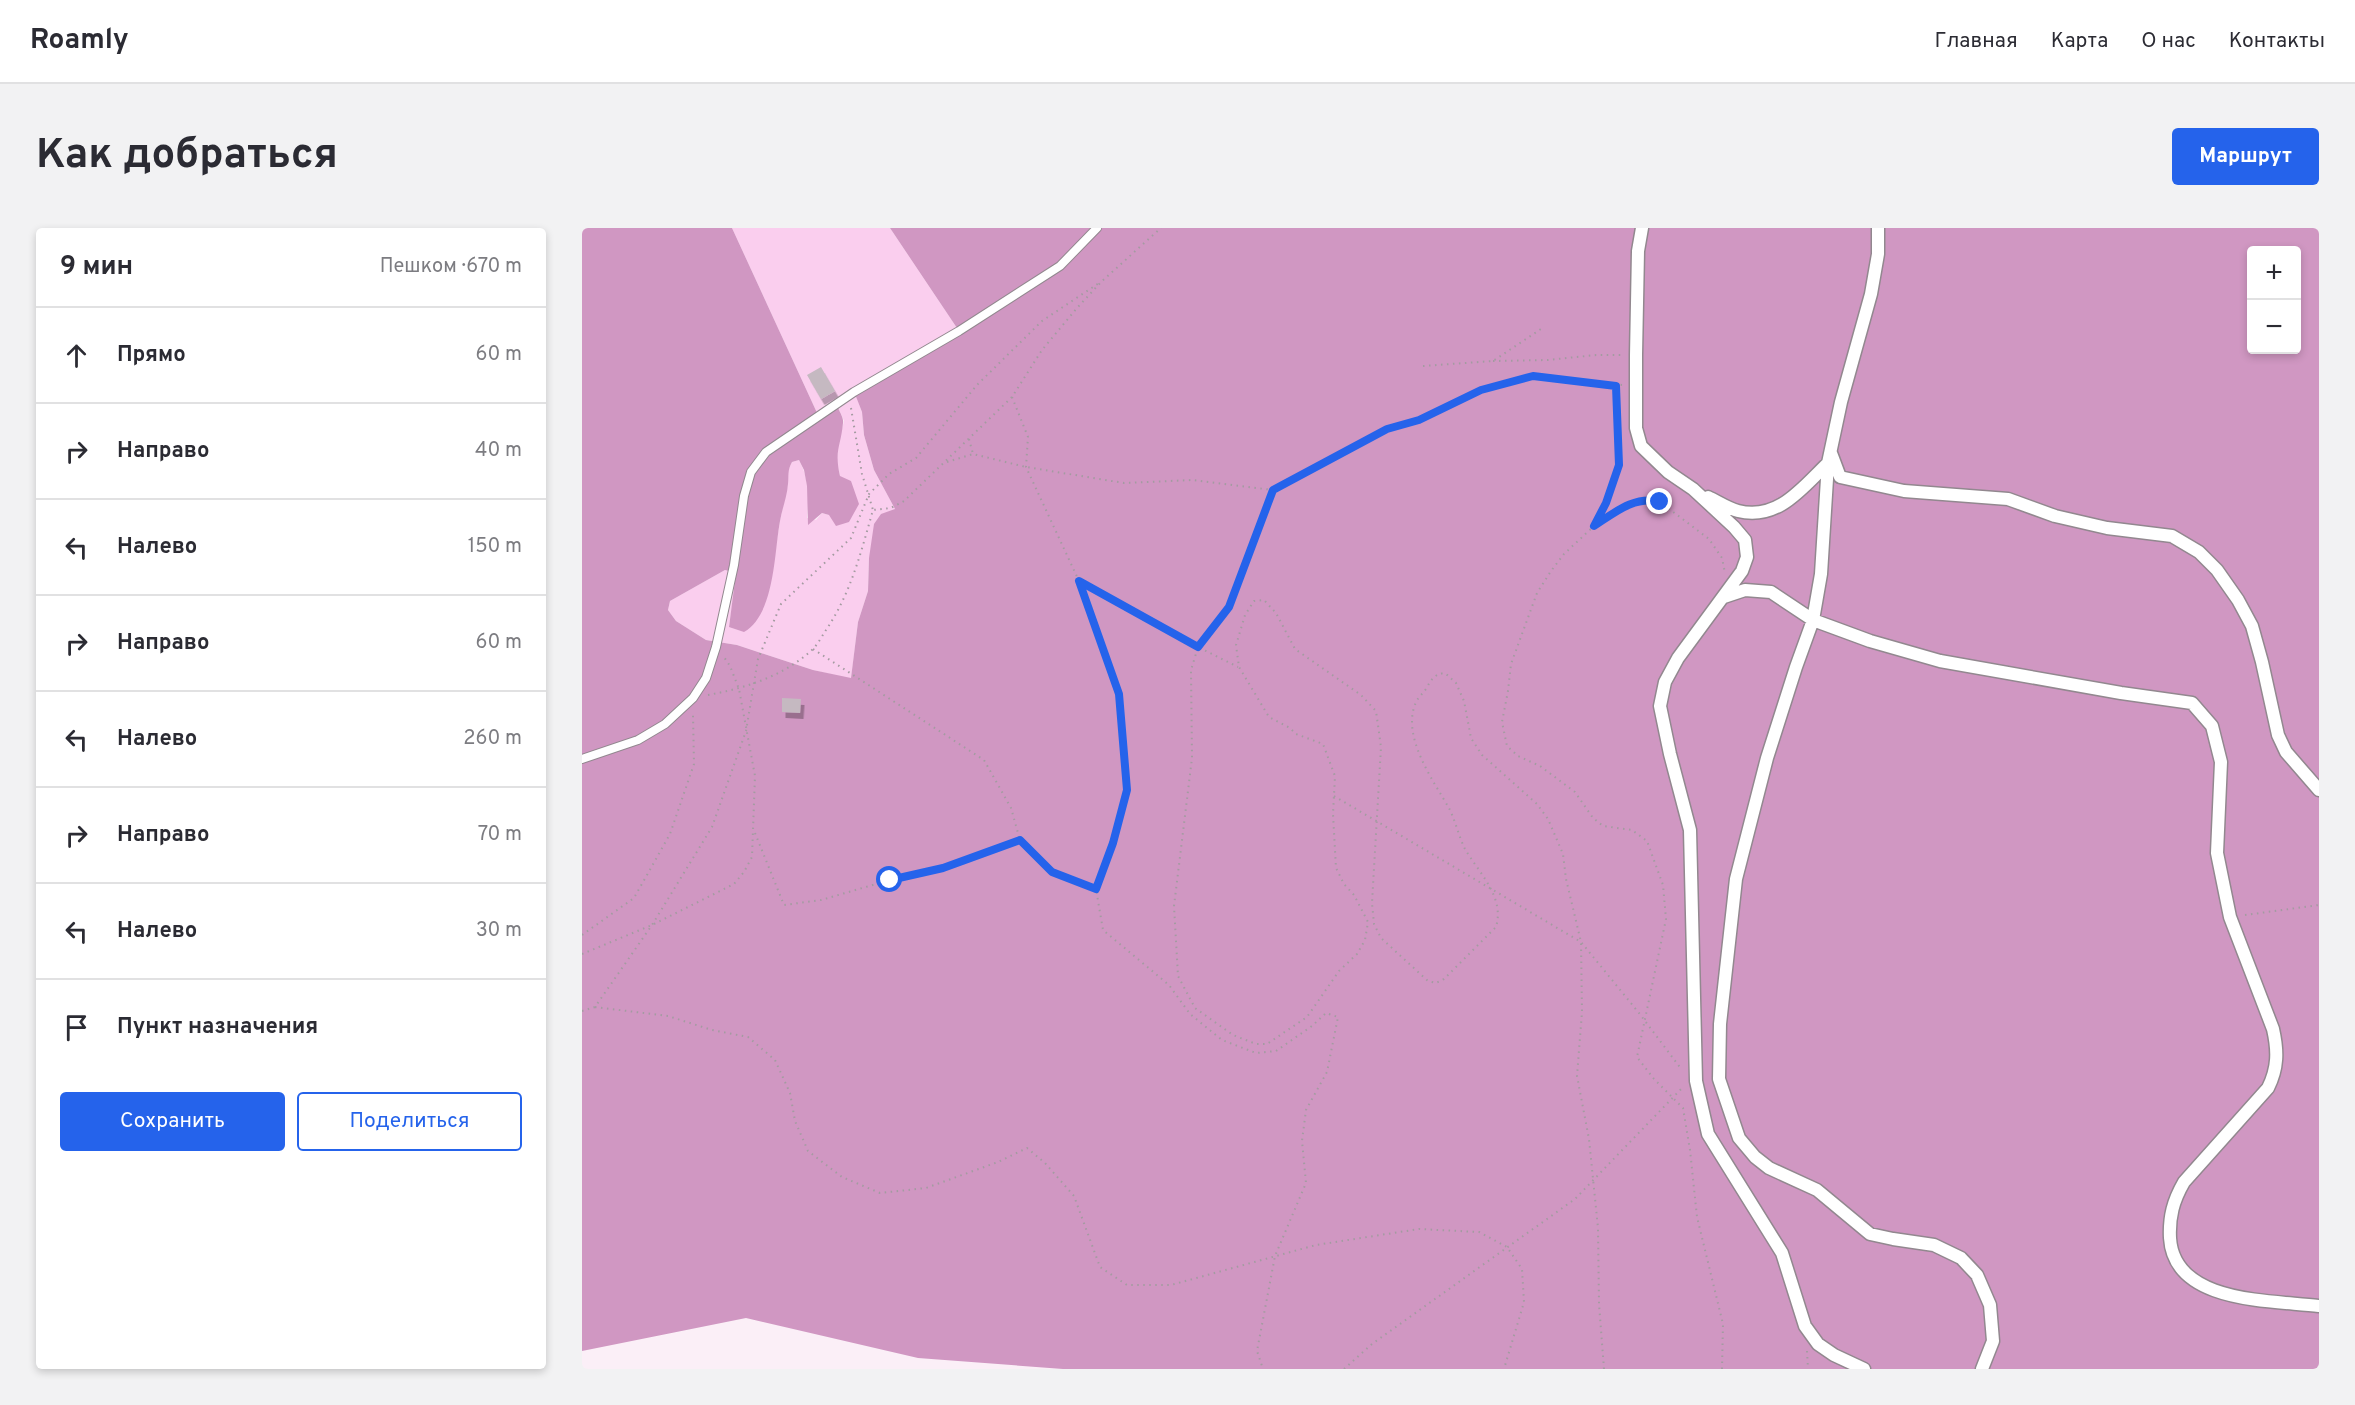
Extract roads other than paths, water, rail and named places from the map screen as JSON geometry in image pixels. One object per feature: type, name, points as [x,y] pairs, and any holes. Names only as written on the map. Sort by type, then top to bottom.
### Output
[{"type":"street","points":[[1642,228],[1638,251],[1636,355],[1636,428],[1641,446],[1668,472],[1693,489],[1736,511],[1753,513],[1768,511],[1785,504],[1830,458]]},
{"type":"street","points":[[1878,228],[1878,254],[1871,294],[1841,402],[1830,458],[1821,574],[1814,620],[1796,667],[1767,758],[1736,879],[1720,1024],[1719,1079],[1739,1138],[1755,1157],[1769,1168],[1817,1190],[1870,1234],[1935,1245],[1961,1258],[1977,1275],[1990,1305],[1993,1341],[1982,1369]]},
{"type":"street","points":[[1830,458],[1840,477],[1904,491],[2008,499],[2055,516],[2107,528],[2172,536],[2199,552],[2238,600],[2252,626],[2278,735],[2286,752],[2319,790]]},
{"type":"street","points":[[1693,489],[1745,540],[1747,557],[1742,571],[1678,658],[1665,682],[1660,706],[1690,830],[1691,1082],[1708,1134],[1782,1253],[1805,1326],[1818,1344],[1834,1355],[1864,1369]]},
{"type":"street","points":[[1724,597],[1745,590],[1771,592],[1814,620],[1870,641],[1940,661],[2121,693],[2192,703],[2212,726],[2221,762],[2217,853],[2230,918],[2273,1029],[2277,1049],[2276,1073],[2268,1088],[2184,1182],[2176,1195],[2169,1219],[2170,1244],[2178,1265],[2197,1284],[2226,1296],[2319,1306]]},
{"type":"lane","points":[[582,759],[638,740],[665,724],[693,698],[706,678],[716,647],[734,565],[744,496],[751,472],[766,452],[849,396],[959,331],[1060,266],[1097,228]]}]
